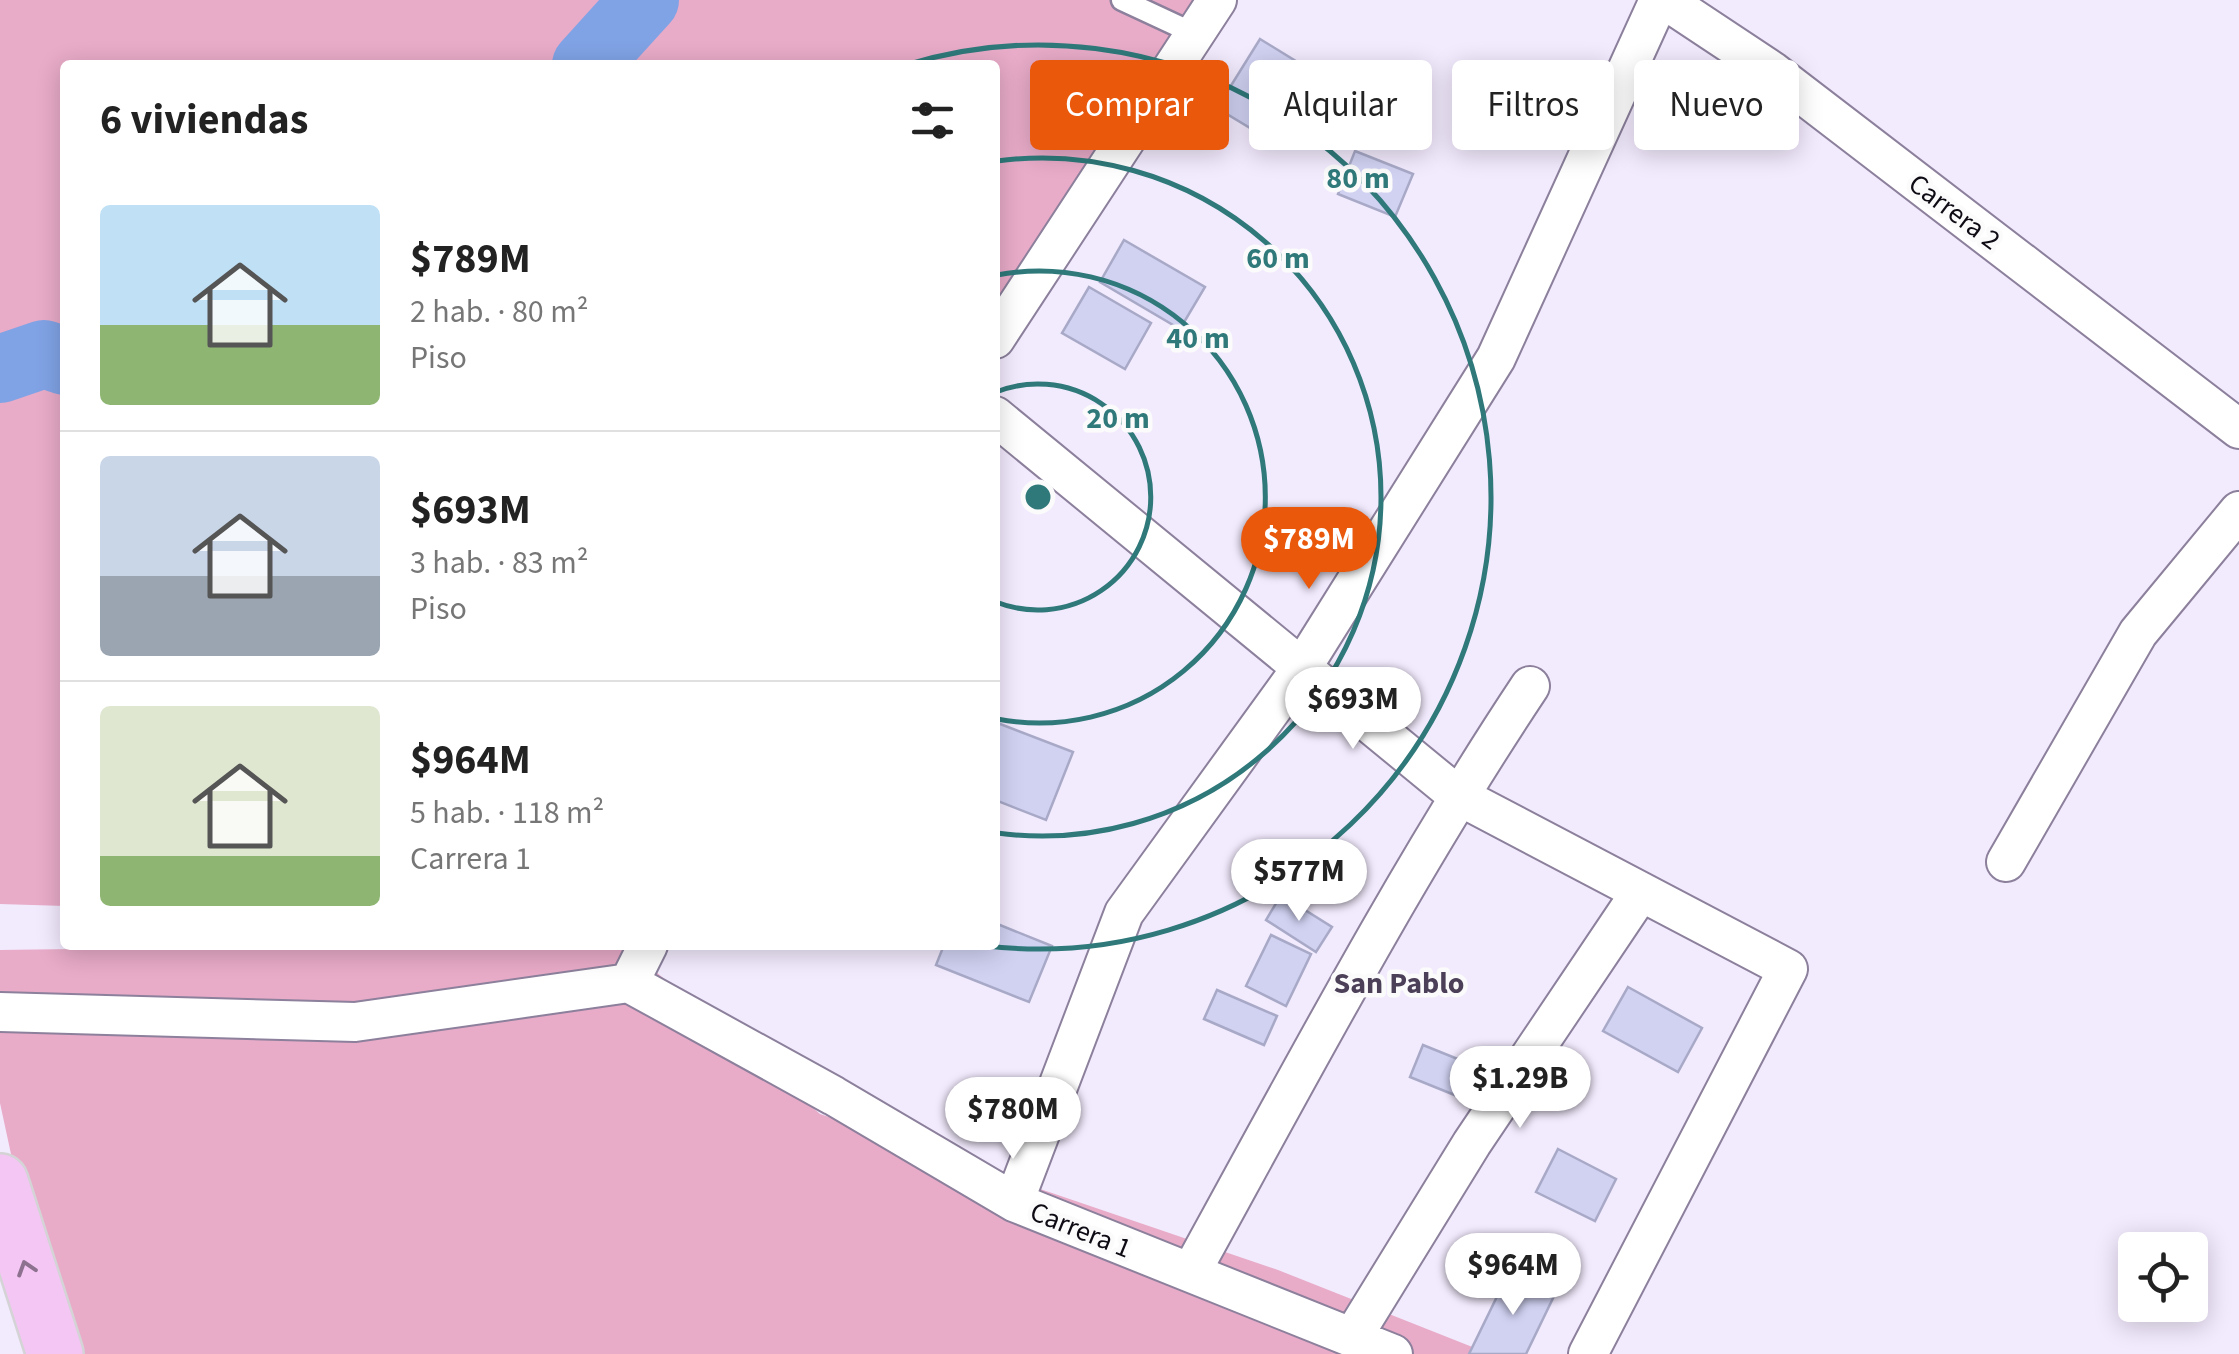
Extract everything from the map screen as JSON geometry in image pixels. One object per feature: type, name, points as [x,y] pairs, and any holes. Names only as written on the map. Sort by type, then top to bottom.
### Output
[{"type":"highway","points":[[0,1182],[55,1354]]},
{"type":"street","points":[[1000,331],[1217,0]]},
{"type":"street","points":[[1014,1202],[1124,913],[1303,666],[1496,358],[1662,0]]},
{"type":"street","name":"Carrera 2","points":[[1662,0],[1772,71],[2239,429]]},
{"type":"street","points":[[1000,420],[1457,795],[1788,968],[1588,1354]]},
{"type":"street","points":[[2006,862],[2138,634],[2239,510]]},
{"type":"street","points":[[1192,1272],[1358,967],[1457,795],[1530,686]]},
{"type":"street","points":[[1352,1338],[1472,1143],[1640,894]]},
{"type":"street","points":[[0,1012],[355,1022],[629,982],[645,950]]},
{"type":"street","name":"Carrera 1","points":[[629,982],[1014,1202],[1393,1354]]},
{"type":"lane","points":[[1122,0],[1193,33]]},
{"type":"shaded area","points":[[0,0],[1197,0],[1158,60],[1030,60],[1030,150],[1101,150],[1000,306],[1000,60],[60,60],[60,906],[0,904]]},
{"type":"shaded area","points":[[0,950],[631,950],[820,1114],[1278,1270],[1490,1354],[74,1354],[19,1191],[0,1103]]},
{"type":"building","points":[[1260,39],[1294,60],[1249,60],[1249,127],[1229,115],[1229,89]]},
{"type":"building","points":[[1355,151],[1413,174],[1395,217],[1338,194]]},
{"type":"building","points":[[1124,240],[1205,287],[1180,329],[1100,282]]},
{"type":"building","points":[[1089,287],[1151,323],[1125,369],[1062,333]]},
{"type":"building","points":[[1000,724],[1073,752],[1046,820],[1000,802]]},
{"type":"building","points":[[1281,895],[1332,927],[1316,952],[1266,920]]},
{"type":"building","points":[[1000,925],[1052,946],[1029,1002],[936,965],[942,950],[1000,950]]},
{"type":"building","points":[[1271,935],[1311,954],[1286,1006],[1246,986]]},
{"type":"building","points":[[1628,987],[1702,1028],[1678,1072],[1603,1031]]},
{"type":"building","points":[[1217,990],[1277,1016],[1264,1045],[1204,1019]]},
{"type":"building","points":[[1423,1045],[1475,1066],[1462,1098],[1410,1077]]},
{"type":"building","points":[[1558,1149],[1616,1179],[1595,1221],[1536,1192]]},
{"type":"building","points":[[1509,1272],[1555,1294],[1526,1354],[1469,1354]]},
{"type":"waterway","points":[[591,60],[645,0]]},
{"type":"waterway","points":[[0,369],[44,354],[60,359]]},
{"type":"district","name":"San Pablo","points":[[1399,983]]}]
